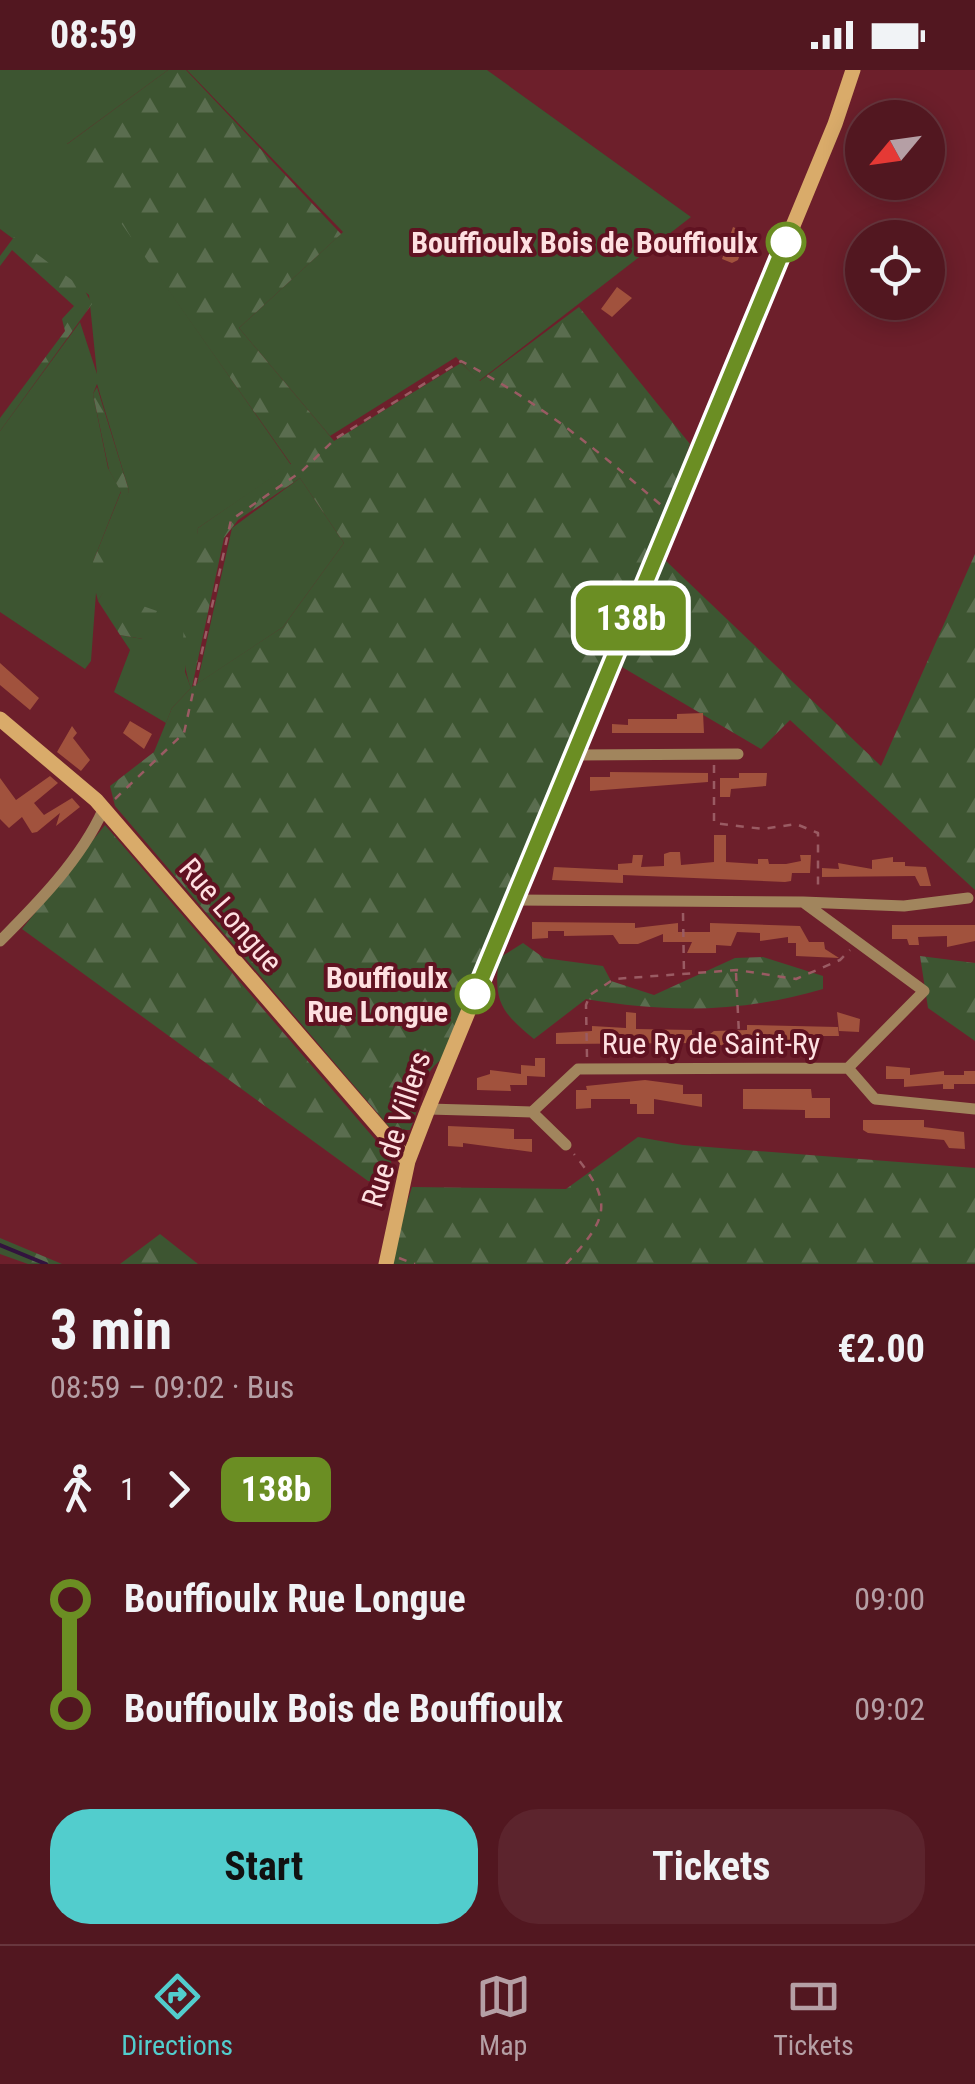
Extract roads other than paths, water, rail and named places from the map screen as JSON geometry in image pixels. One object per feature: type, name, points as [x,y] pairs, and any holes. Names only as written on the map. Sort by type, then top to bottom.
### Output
[{"type":"street","name":"Rue de Villers","points":[[386,1264],[408,1161],[428,1109],[853,70]]},
{"type":"street","name":"Rue Longue","points":[[0,719],[103,810],[408,1161]]},
{"type":"street","points":[[574,755],[738,754]]},
{"type":"street","points":[[0,941],[34,908],[94,829],[103,810]]},
{"type":"street","points":[[514,900],[904,906],[968,898]]},
{"type":"street","name":"Rue Ry de Saint-Ry","points":[[532,1112],[578,1069],[848,1068],[924,992],[803,902]]},
{"type":"street","name":"Rue Ry de Saint-Ry","points":[[848,1068],[876,1099],[975,1110]]},
{"type":"street","points":[[428,1109],[532,1112],[566,1145]]},
{"type":"waterway","points":[[0,1245],[46,1264]]},
{"type":"place","name":"Bouffioulx Bois de Bouffioulx","points":[[786,242]]},
{"type":"place","name":"Bouffioulx Rue Longue","points":[[475,994]]}]
